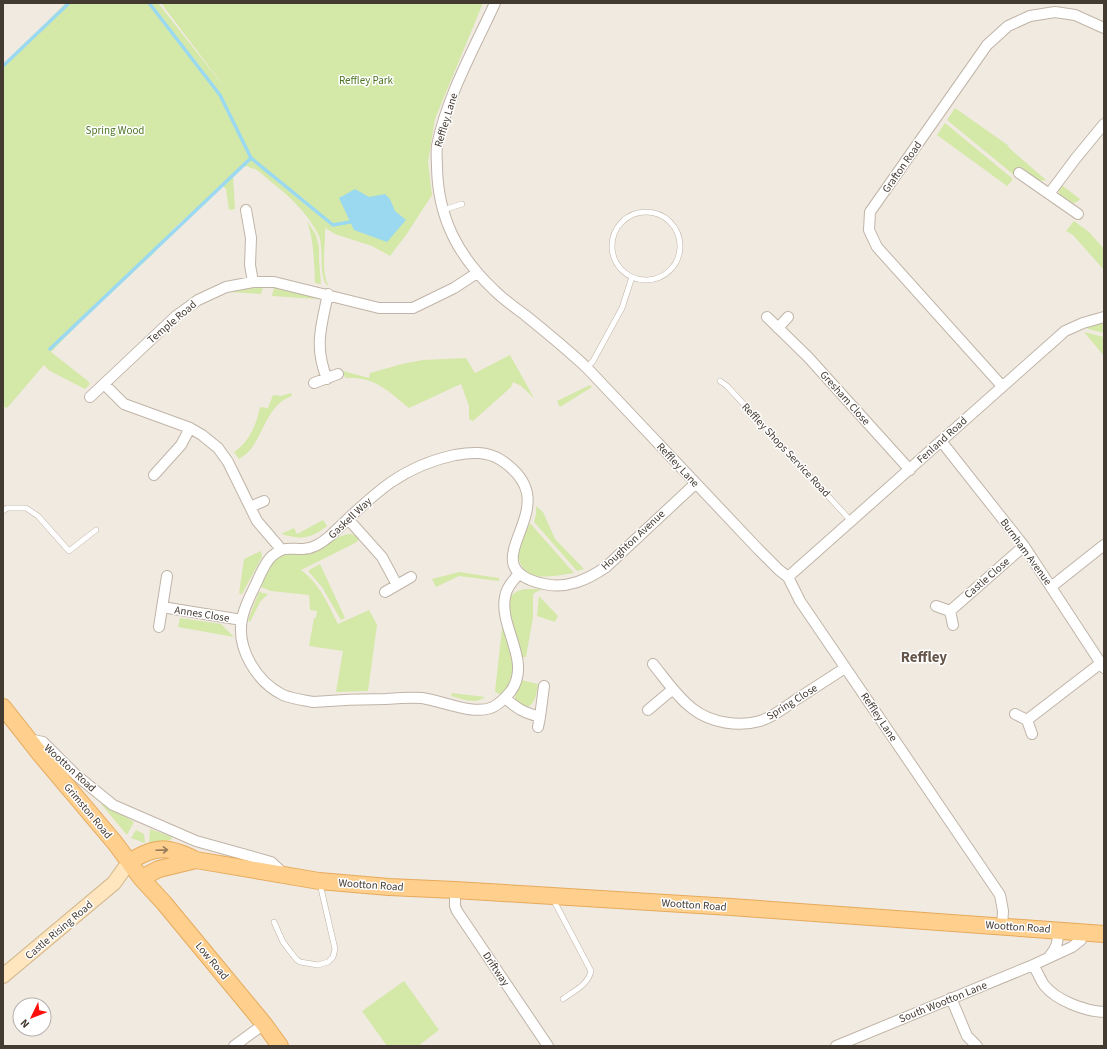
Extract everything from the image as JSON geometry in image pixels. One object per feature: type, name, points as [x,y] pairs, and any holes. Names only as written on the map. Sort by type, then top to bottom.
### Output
[{"type":"main road","name":"Grimston Road","points":[[3,707],[28,739],[116,843],[141,878]]},
{"type":"main road","name":"Wootton Road","points":[[129,862],[144,853],[161,848],[179,852],[196,860],[319,881],[389,887],[551,896],[1104,934]]},
{"type":"main road","name":"Wootton Road","points":[[141,878],[159,869],[196,860]]},
{"type":"main road","name":"Low Road","points":[[141,878],[164,903],[264,1024],[280,1046]]},
{"type":"street","name":"Reffley Lane","points":[[495,3],[457,85],[437,148],[437,178],[443,210],[450,231],[460,252],[495,291],[568,350],[587,368],[695,484],[758,549],[788,577],[800,601],[1000,895],[1003,911],[1002,926]]},
{"type":"street","name":"Grafton Road","points":[[1002,386],[877,247],[870,230],[870,212],[987,45],[1008,26],[1030,16],[1055,12],[1075,15],[1104,28]]},
{"type":"street","points":[[1049,194],[1104,124]]},
{"type":"street","points":[[1019,173],[1078,214]]},
{"type":"street","points":[[246,210],[250,238],[250,265],[253,282]]},
{"type":"street","name":"Temple Road","points":[[90,397],[176,316],[198,300],[226,287],[253,282],[274,282],[328,294],[379,308],[413,308],[454,288],[477,272]]},
{"type":"street","points":[[327,379],[322,365],[319,337],[328,294]]},
{"type":"street","name":"Gresham Close","points":[[767,317],[808,357],[910,470]]},
{"type":"street","points":[[778,328],[788,317]]},
{"type":"street","name":"Fenland Road","points":[[788,577],[1065,331],[1083,323],[1104,317]]},
{"type":"street","points":[[314,383],[338,374]]},
{"type":"street","points":[[104,384],[124,404],[190,428],[218,448],[228,462],[257,521],[281,549],[270,558],[247,603],[242,620],[242,636],[245,652],[251,665],[260,677],[283,694],[296,699],[313,702],[422,698],[468,709],[492,707],[506,698],[513,688],[517,677],[517,659],[504,606],[505,596],[514,579],[519,574]]},
{"type":"street","points":[[154,475],[181,445],[190,428]]},
{"type":"street","name":"Burnham Avenue","points":[[941,441],[1024,546],[1102,665]]},
{"type":"street","name":"Gaskell Way","points":[[281,549],[304,549],[322,543],[380,489],[398,477],[416,467],[432,461],[470,452],[496,457],[516,472],[522,482],[526,492],[528,504],[514,550],[512,562],[519,574]]},
{"type":"street","name":"Houghton Avenue","points":[[519,574],[528,580],[552,586],[583,581],[606,567],[695,484]]},
{"type":"street","points":[[250,508],[264,501]]},
{"type":"street","points":[[348,519],[382,556],[397,585]]},
{"type":"street","points":[[1051,587],[1104,545]]},
{"type":"street","name":"Castle Close","points":[[950,611],[1024,546]]},
{"type":"street","name":"Annes Close","points":[[159,627],[167,576]]},
{"type":"street","points":[[385,592],[411,577]]},
{"type":"street","points":[[936,606],[950,611],[953,625]]},
{"type":"street","name":"Annes Close","points":[[162,607],[242,620]]},
{"type":"street","name":"Spring Close","points":[[653,664],[673,689],[690,706],[705,716],[719,721],[733,723],[749,723],[761,720],[774,714],[845,668]]},
{"type":"street","points":[[1028,720],[1102,665]]},
{"type":"street","points":[[538,727],[544,686]]},
{"type":"street","points":[[648,710],[673,689]]},
{"type":"street","points":[[506,698],[517,709],[524,713],[540,717]]},
{"type":"street","points":[[1015,714],[1028,720],[1032,734]]},
{"type":"street","name":"Wootton Road","points":[[28,739],[43,742],[76,775],[113,805],[196,841],[271,862],[285,875]]},
{"type":"street","name":"Castle Rising Road","points":[[3,976],[114,883],[129,862]]},
{"type":"street","name":"Castle Rising Road","points":[[114,883],[141,878]]},
{"type":"street","name":"Driftway","points":[[455,890],[455,906],[457,911],[548,1046]]},
{"type":"street","points":[[1049,957],[1056,949],[1058,930]]},
{"type":"street","name":"South Wootton Lane","points":[[836,1046],[1033,965],[1072,947],[1081,940],[1082,932]]},
{"type":"street","points":[[1033,965],[1044,984],[1051,991],[1066,1001],[1090,1011],[1104,1012]]},
{"type":"street","points":[[951,998],[967,1036],[977,1046]]},
{"type":"street","points":[[234,1046],[264,1024]]},
{"type":"lane","points":[[443,210],[462,204]]},
{"type":"lane","points":[[646,212],[660,216],[670,223],[677,235],[680,248],[676,261],[669,272],[658,278],[645,280],[632,277],[620,269],[613,256],[612,242],[614,235],[621,223],[632,215],[646,212]]},
{"type":"lane","points":[[587,368],[593,361],[622,308],[632,277]]},
{"type":"lane","name":"Reffley Shops Service Road","points":[[720,381],[727,386],[851,521]]},
{"type":"lane","points":[[3,511],[7,508],[26,508],[38,516],[69,551],[96,530]]},
{"type":"lane","points":[[274,922],[283,942],[300,962],[318,965],[328,962],[333,957],[334,949],[319,881]]},
{"type":"lane","points":[[551,896],[591,971],[588,980],[585,983],[563,999]]},
{"type":"green space","points":[[66,3],[158,3],[229,93],[161,3],[483,3],[435,119],[428,162],[432,195],[406,235],[390,256],[372,246],[335,234],[325,228],[324,266],[326,280],[329,286],[326,283],[322,271],[319,236],[310,220],[291,199],[261,173],[247,166],[237,171],[233,177],[235,209],[229,210],[226,189],[222,185],[172,230],[154,253],[88,314],[51,352],[90,384],[85,389],[50,371],[44,365],[7,408],[3,406],[3,65]]},
{"type":"green space","points":[[955,108],[1009,146],[1008,147],[1046,180],[1043,181],[1036,179],[1021,167],[1014,175],[947,120]]},
{"type":"green space","points":[[945,123],[1013,179],[1007,186],[937,135]]},
{"type":"green space","points":[[1060,184],[1080,199],[1073,203],[1060,195],[1058,188]]},
{"type":"green space","points":[[307,221],[316,235],[319,247],[321,284],[315,283],[314,259]]},
{"type":"green space","points":[[1074,221],[1089,232],[1104,249],[1104,270],[1073,235],[1066,231]]},
{"type":"green space","points":[[263,287],[261,294],[230,292]]},
{"type":"green space","points":[[274,287],[316,297],[318,299],[272,296]]},
{"type":"green space","points":[[1104,323],[1104,333],[1088,329],[1087,327]]},
{"type":"green space","points":[[1084,332],[1104,337],[1104,356]]},
{"type":"green space","points":[[510,355],[534,398],[521,386],[513,382],[511,387],[473,421],[469,419],[469,406],[461,384],[409,408],[380,386],[372,382],[364,379],[345,378],[343,371],[369,378],[370,373],[402,364],[423,360],[466,358],[475,373]]},
{"type":"green space","points":[[590,385],[592,387],[560,407],[557,401]]},
{"type":"green space","points":[[291,393],[292,396],[284,400],[272,411],[256,442],[247,453],[239,459],[234,452],[244,443],[252,432],[260,407],[268,408],[273,395],[281,396]]},
{"type":"green space","points":[[536,506],[543,512],[555,539],[584,569],[577,571],[534,522]]},
{"type":"green space","points":[[323,520],[327,526],[311,536],[300,538],[281,534],[294,528],[297,534]]},
{"type":"green space","points":[[530,523],[574,573],[553,576],[538,576],[525,571],[518,556],[521,543]]},
{"type":"green space","points":[[351,534],[359,537],[357,542],[301,570],[318,588],[338,624],[369,610],[377,625],[368,691],[336,692],[343,651],[309,646],[314,618],[316,618],[317,611],[310,610],[309,595],[271,591],[261,587],[271,564],[277,558],[290,553],[313,552],[323,548],[340,536]]},
{"type":"green space","points":[[261,551],[262,557],[242,594],[239,593],[244,559]]},
{"type":"green space","points":[[320,564],[345,618],[341,620],[322,587],[309,572],[309,570]]},
{"type":"green space","points":[[459,572],[499,578],[499,581],[459,576],[436,587],[432,579]]},
{"type":"green space","points":[[526,589],[542,589],[533,595],[533,617],[526,657],[522,657],[511,621],[509,601],[515,592]]},
{"type":"green space","points":[[259,592],[268,594],[260,602],[250,622],[248,620]]},
{"type":"green space","points":[[539,596],[558,616],[555,622],[537,616]]},
{"type":"green space","points":[[180,618],[221,624],[234,637],[178,627]]},
{"type":"green space","points":[[502,628],[505,628],[515,668],[513,677],[503,695],[495,692]]},
{"type":"green space","points":[[521,680],[538,684],[533,702],[529,707],[525,708],[515,699]]},
{"type":"green space","points":[[452,693],[485,697],[477,701],[469,701],[451,696]]},
{"type":"green space","points":[[103,803],[134,822],[127,835],[101,804]]},
{"type":"green space","points":[[150,829],[172,837],[171,840],[149,843]]},
{"type":"green space","points":[[136,830],[144,834],[145,843],[131,838]]},
{"type":"green space","points":[[404,981],[439,1030],[418,1046],[387,1046],[362,1011]]},
{"type":"water","points":[[355,189],[369,197],[385,194],[390,199],[395,211],[406,220],[387,242],[354,230],[339,198]]},
{"type":"waterway","points":[[3,66],[69,3]]},
{"type":"waterway","points":[[149,3],[220,95],[251,158],[333,225],[350,222]]},
{"type":"waterway","points":[[50,349],[251,158]]},
{"type":"district","name":"Reffley","points":[[924,657]]},
{"type":"park label","name":"Reffley Park","points":[[366,80]]},
{"type":"park label","name":"Spring Wood","points":[[115,130]]}]
